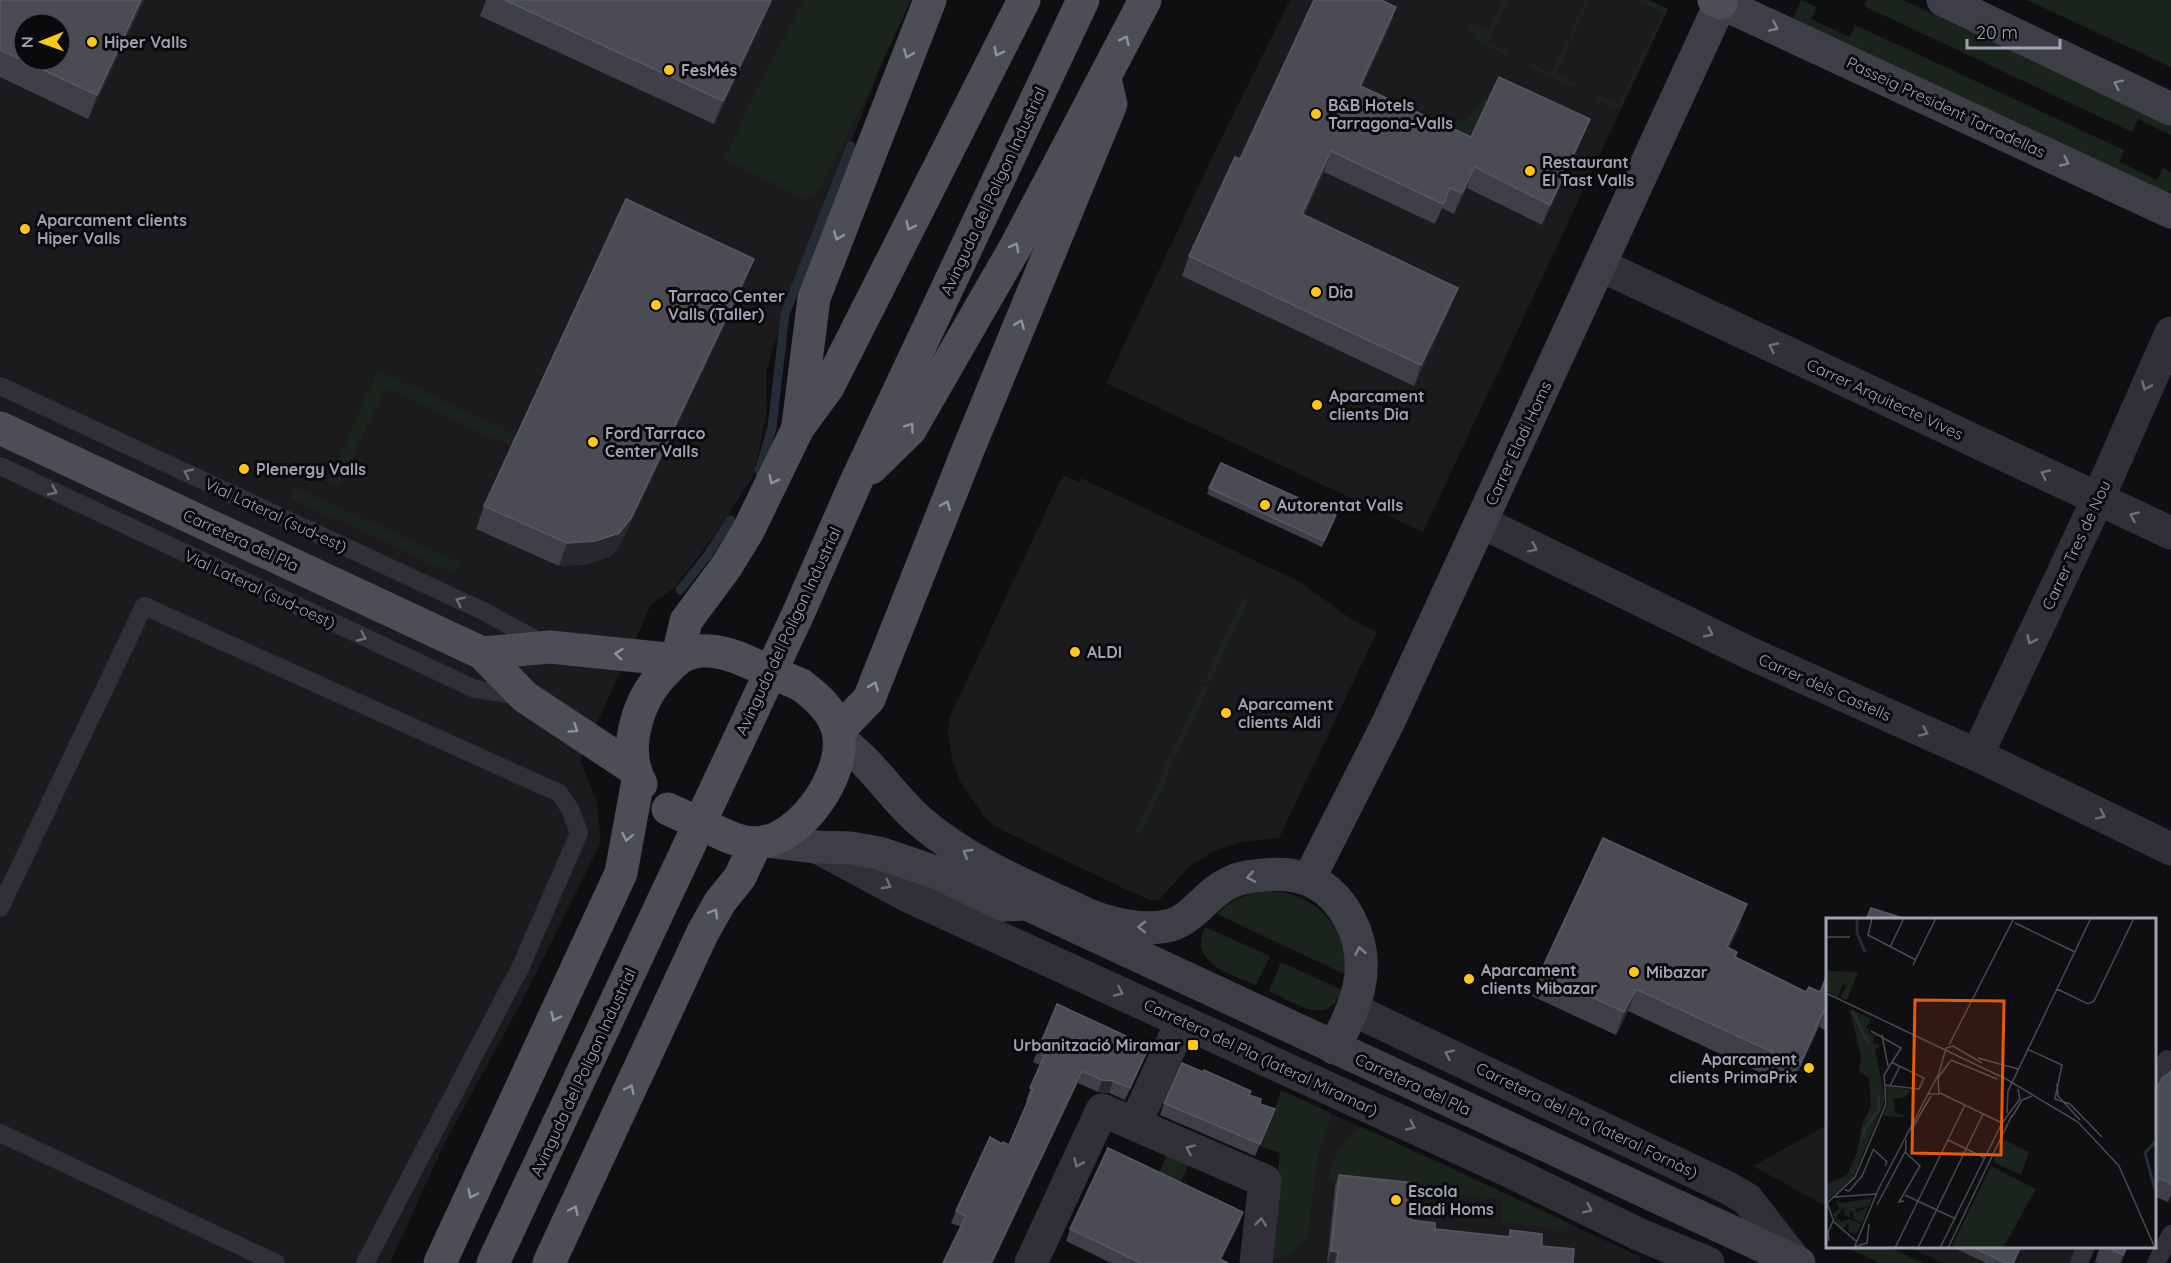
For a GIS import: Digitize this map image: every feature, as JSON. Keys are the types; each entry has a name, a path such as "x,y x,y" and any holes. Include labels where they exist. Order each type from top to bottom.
{"main road":[{"path":"798,428 814,298 930,0"},
{"path":"677,660 686,621 726,567 748,531 798,428 828,387 1024,0"},
{"name":"Avinguda del Polígon Industrial","path":"494,1263 798,614 855,484 1083,0"},
{"path":"855,484 910,430 1016,246 1145,0"},
{"path":"1943,0 2171,109"},
{"name":"Passeig President Tarradellas","path":"1719,1 2171,212"},
{"name":"Carrer Eladi Homs","path":"1309,879 1388,723 1600,265 1719,1"},
{"path":"838,735 869,699 963,461 1111,104 1104,79"},
{"name":"Carretera del Pla","path":"0,428 482,653"},
{"path":"482,653 550,647 677,660"},
{"path":"440,1263 621,873 636,774 635,726 640,706 655,681 685,655 706,651 721,652 739,658 801,685 818,697 832,716 838,735 837,760 824,794 813,810 784,834 751,840"},
{"path":"482,653 525,697 636,774 645,792 668,810 751,840 851,848 879,853 935,872 1004,905 1023,893"},
{"path":"838,735 869,766 903,806 923,823 1023,893 1098,919 1130,927 1170,925 1182,920 1211,894 1229,883 1247,877 1292,875 1309,879 1327,890 1349,919 1358,938 1362,961 1360,986 1353,1010 1334,1048"},
{"path":"549,1263 703,932 720,902 740,877 751,840"},
{"name":"Carretera del Pla","path":"1023,893 1334,1048 1797,1262"}],"street":[{"name":"Carrer Arquitecte Vives","path":"1600,265 2171,533"},
{"name":"Carrer Tres de Nou","path":"1977,755 2098,499 2152,371 2171,333"},
{"name":"Carrer dels Castells","path":"1481,522 1747,652 1977,755 2171,849"},
{"name":"Carretera del Pla (lateral Miramar)","path":"817,847 908,896 1507,1170 1638,1233 1708,1263"},
{"name":"Carretera del Pla (lateral Fornàs)","path":"1353,1010 1728,1188 1747,1199 1797,1262"},
{"path":"1135,1124 1182,1021"},
{"path":"1043,1249 1102,1110 1265,1181 1256,1263"}],"lane":[{"name":"Vial Lateral (sud-est)","path":"0,386 484,612 550,647"},
{"name":"Vial Lateral (sud-oest)","path":"0,466 476,688 525,697"},
{"path":"0,908 144,606 559,793 570,809 579,833 521,966 365,1263"},
{"path":"2156,1080 2167,1059 2171,1060"},
{"path":"0,1133 276,1263"},
{"path":"2157,1263 2171,1234"},
{"path":"2079,1263 2085,1248"}],"shaded area":[{"path":"0,0 907,0 786,306 766,371 767,411 754,474 721,527 675,587 651,605 580,760 597,803 601,842 522,1001 443,1146 390,1263 0,1263"},
{"path":"804,0 911,0 867,95 819,190 805,198 725,160 749,104"},
{"path":"1290,0 1648,0 1668,9 1423,532 1106,383 1217,147"},
{"path":"1504,0 1507,0 1487,43 1508,52 1506,56 1476,39 1468,23 1488,32"},
{"path":"1589,0 1555,74 1576,85 1574,88 1529,67 1531,63 1552,73"},
{"path":"1636,0 1648,0 1668,9 1620,109 1597,99 1598,95 1619,105 1663,13"},
{"path":"1801,0 1817,7 1811,19 1850,37 1855,25 2124,150 2119,162 2157,180 2163,168 2171,172 2169,195 1792,21"},
{"path":"1867,0 1903,0 2171,125 2171,135 2138,119 2132,132 1864,6"},
{"path":"2027,0 2171,0 2171,67"},
{"path":"1494,89 1467,151 1446,129 1462,123"},
{"path":"378,371 518,436 513,447 385,387 339,486 328,481"},
{"path":"1063,475 1079,482 1081,478 1300,582 1354,621 1377,632 1279,838 1240,842 1213,852 1189,867 1159,900 1150,900 1131,892 987,821 960,781 952,759 948,733 950,717"},
{"path":"303,491 459,563 455,574 291,498 295,492"},
{"path":"1243,597 1248,600 1210,683 1205,681"},
{"path":"1203,685 1208,687 1176,756 1172,754"},
{"path":"1169,759 1174,761 1140,834 1136,832"},
{"path":"1272,891 1304,899 1327,917 1341,943 1346,975 1217,914 1242,897"},
{"path":"1205,927 1270,956 1256,985 1224,971 1207,958 1202,950 1201,939"},
{"path":"1281,962 1342,990 1336,1002 1328,1008 1310,1009 1269,991"},
{"path":"1281,1090 1331,1113 1328,1130 1318,1154 1308,1237 1283,1258 1269,1258 1280,1153 1260,1146 1271,1122"},
{"name":"Escola Eladi Homs","path":"1287,1093 1641,1257 1640,1263 1268,1263"},
{"path":"1826,1126 1826,1206 1753,1166"},
{"path":"1362,1127 1569,1223 1568,1230 1501,1222 1503,1199 1329,1181 1338,1150"},
{"path":"1168,1153 1190,1162 1179,1186 1157,1177"},
{"path":"1847,1248 1890,1248 1923,1263 1880,1263"},
{"path":"1911,1248 2078,1248 2072,1263 1943,1263"}],"building":[{"path":"0,0 141,0 97,95 47,72 72,72 72,12 12,12 12,56 0,50"},
{"name":"FesMés","path":"505,0 771,0 723,101"},
{"path":"1314,0 1381,0 1396,7 1360,86 1471,137 1499,77 1590,119 1550,205 1475,167 1462,193 1450,188 1443,204 1331,151 1302,214 1458,288 1421,365 1189,256 1235,157 1240,159"},
{"path":"626,199 754,259 631,518 619,533 595,541 567,543 484,506"},
{"name":"Autorentat Valls","path":"1221,463 1336,515 1324,541 1209,488"},
{"name":"Mibazar","path":"1603,838 1747,904 1727,947 1737,952 1735,957 1806,992 1809,987 1820,992 1826,977 1826,1006 1800,1065 1636,989 1624,1012 1540,973"},
{"path":"1871,908 1903,918 1867,918"},
{"path":"1057,1004 1126,1036 1125,1039 1148,1049 1130,1088 1113,1081 1102,1080 1082,1071 991,1263 943,1263 966,1216 956,1211 990,1137 1009,1145 1045,1054 1038,1050"},
{"path":"1182,1063 1251,1091 1249,1095 1261,1099 1260,1104 1275,1109 1260,1144 1164,1103"},
{"path":"2171,1070 2171,1184 2159,1178 2156,1183 2156,1090 2162,1078"},
{"path":"1108,1148 1243,1212 1220,1259 1228,1263 1141,1263 1070,1229"},
{"path":"1339,1175 1415,1183 1411,1220 1435,1223 1435,1229 1510,1237 1510,1230 1542,1234 1542,1246 1574,1249 1573,1263 1337,1263 1338,1252 1331,1251"},
{"path":"1974,1248 2020,1248 2013,1263 2006,1263"},
{"path":"2109,1248 2126,1248 2123,1255"}],"waterway":[{"path":"759,471 772,428 785,314 851,146"},
{"path":"680,590 707,556 731,520"}],"place":[{"name":"Hiper Valls","path":"92,42"},
{"name":"FesMés","path":"669,70"},
{"name":"B&B Hotels Tarragona-Valls","path":"1316,114"},
{"name":"Restaurant El Tast Valls","path":"1530,171"},
{"name":"Aparcament clients Hiper Valls","path":"25,229"},
{"name":"Dia","path":"1316,292"},
{"name":"Tarraco Center Valls (Taller)","path":"656,305"},
{"name":"Aparcament clients Dia","path":"1317,405"},
{"name":"Ford Tarraco Center Valls","path":"593,442"},
{"name":"Plenergy Valls","path":"244,469"},
{"name":"Autorentat Valls","path":"1265,505"},
{"name":"ALDI","path":"1075,652"},
{"name":"Aparcament clients Aldi","path":"1226,713"},
{"name":"Mibazar","path":"1634,972"},
{"name":"Aparcament clients Mibazar","path":"1469,979"},
{"name":"Urbanització Miramar","path":"1193,1045"},
{"name":"Aparcament clients PrimaPrix","path":"1809,1068"},
{"name":"Escola Eladi Homs","path":"1396,1200"}]}
